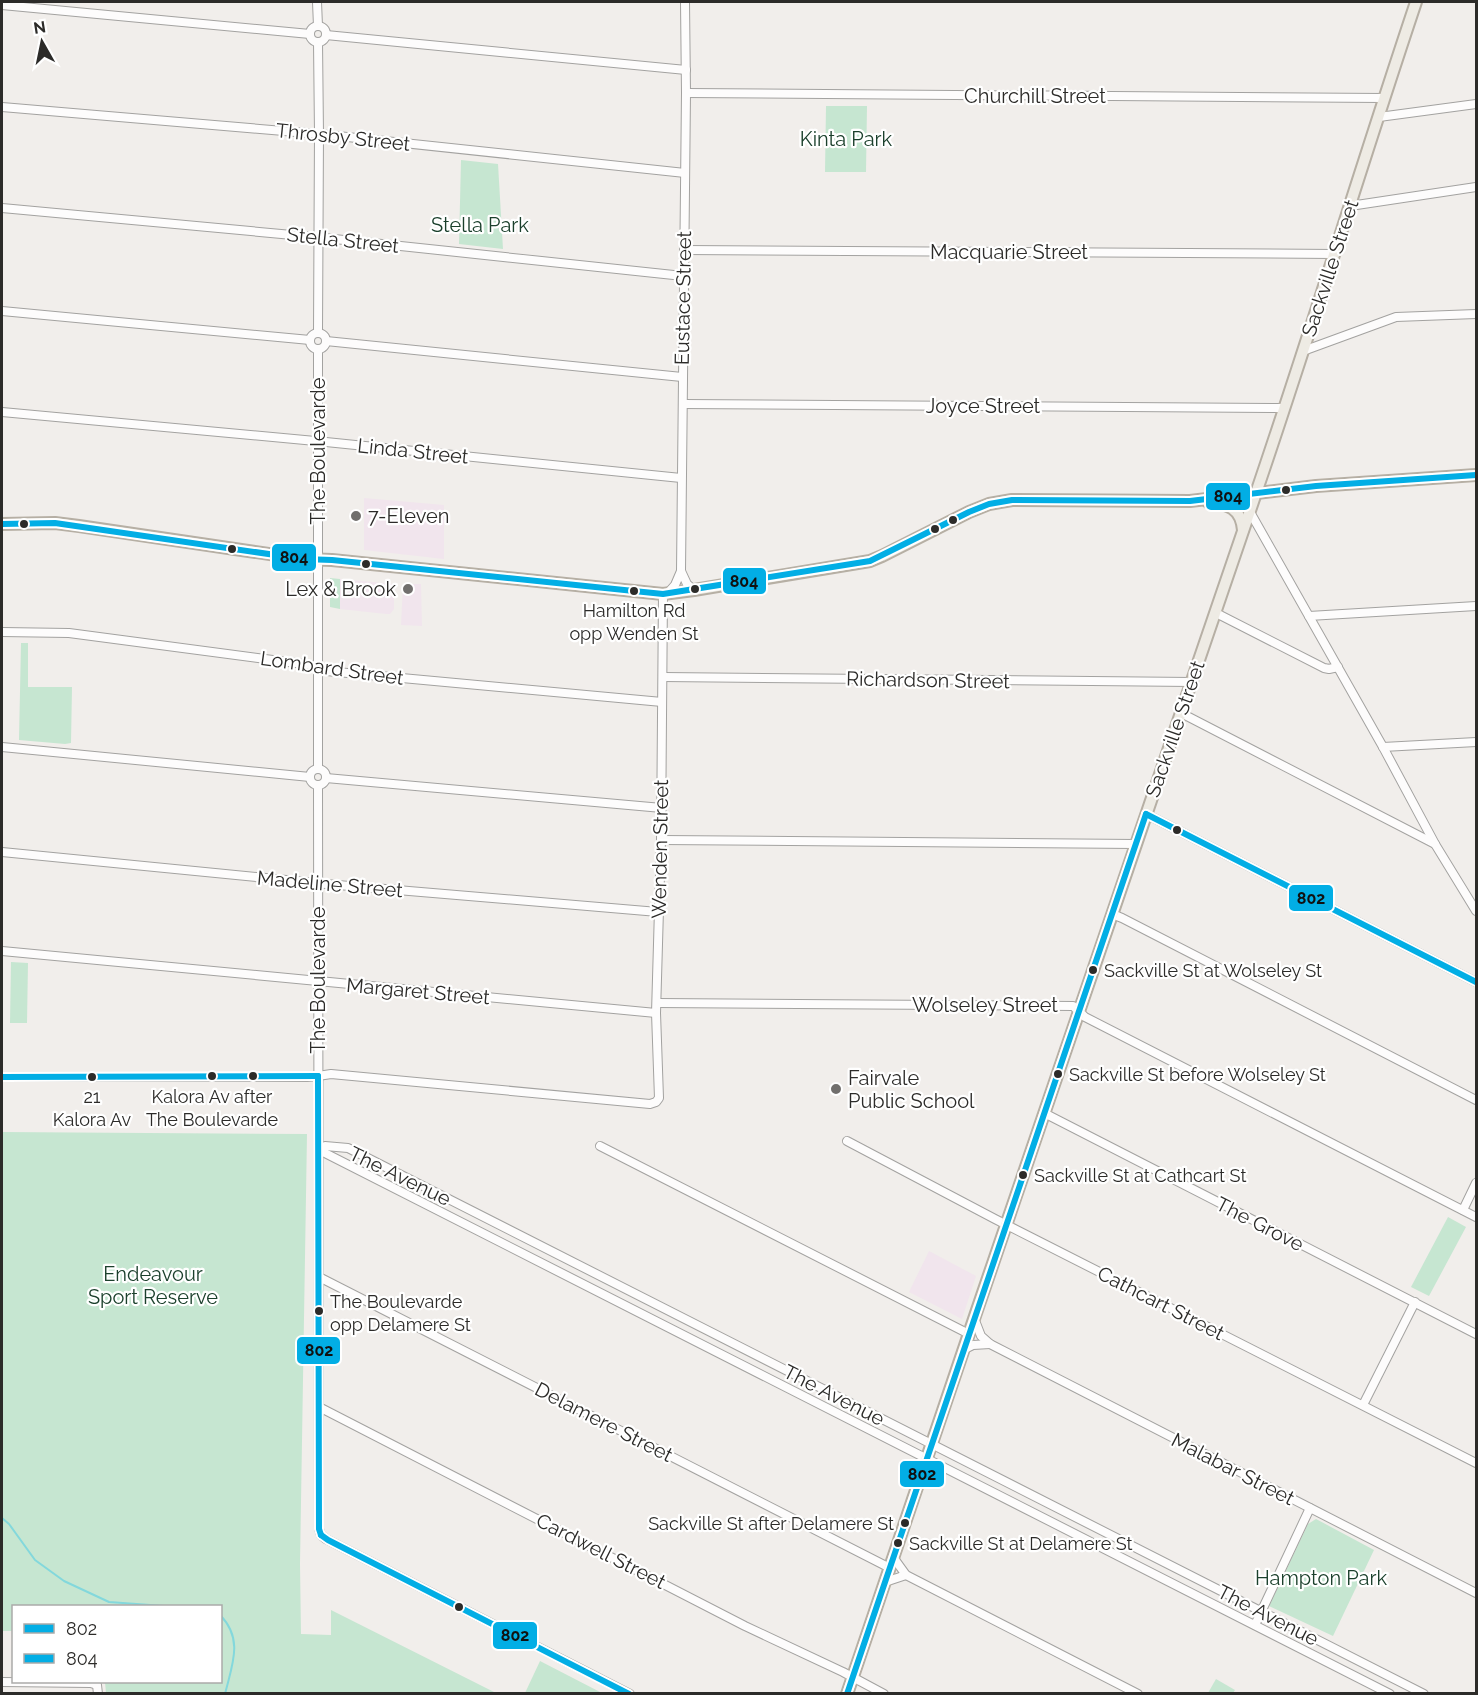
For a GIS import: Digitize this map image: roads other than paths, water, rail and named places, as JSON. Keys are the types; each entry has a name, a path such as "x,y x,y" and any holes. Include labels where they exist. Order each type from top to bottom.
{"main road":[{"name":"Sackville Street","path":"847,1694 1250,512 1416,2"},
{"path":"1190,501 1316,486 1476,475"},
{"path":"2,524 73,525 300,559 665,594 870,561 969,512 1002,501 1211,502 1233,509 1241,518 1243,532"}],"street":[{"path":"317,2 318,26"},
{"name":"Eustace Street","path":"681,571 685,2"},
{"path":"2,5 310,34"},
{"path":"310,34 312,29 318,26 324,28 326,35 322,41 318,42"},
{"path":"310,34 313,40 318,42"},
{"path":"326,35 686,70"},
{"path":"318,42 318,332"},
{"name":"Churchill Street","path":"686,93 1384,98"},
{"path":"1379,117 1476,104"},
{"name":"Throsby Street","path":"2,107 319,134 685,173"},
{"path":"1350,206 1476,187"},
{"name":"Stella Street","path":"2,208 683,276"},
{"name":"Macquarie Street","path":"684,250 1335,254"},
{"path":"2,311 310,340"},
{"path":"1303,351 1396,317 1476,314"},
{"path":"318,332 324,335 326,341 323,347 318,349 311,345 310,340 312,335 318,332"},
{"path":"326,341 682,376"},
{"name":"The Boulevarde","path":"318,349 318,769"},
{"name":"Joyce Street","path":"683,404 1284,408"},
{"name":"Linda Street","path":"2,412 681,478"},
{"path":"1250,512 1435,844 1476,911"},
{"path":"681,571 687,584 694,590"},
{"path":"665,594 675,585 681,571"},
{"name":"Wenden Street","path":"318,1076 327,1073 339,1074 650,1104 659,1098 656,1013 665,594"},
{"path":"1309,616 1476,606"},
{"path":"1216,613 1324,668 1338,668"},
{"name":"Lombard Street","path":"2,632 69,633 311,665 326,671 662,702"},
{"name":"Richardson Street","path":"663,677 1192,682"},
{"path":"1181,713 1435,844"},
{"path":"1383,747 1476,742"},
{"path":"2,747 310,777"},
{"path":"318,769 323,770 326,778 318,785 311,782 310,777 313,770 318,769"},
{"path":"326,778 662,808"},
{"name":"The Boulevarde","path":"318,785 319,1529 321,1535 630,1694"},
{"path":"1146,814 1476,982"},
{"path":"661,840 1136,844"},
{"name":"Madeline Street","path":"2,852 319,883 658,912"},
{"path":"1112,914 1476,1100"},
{"name":"Margaret Street","path":"2,951 656,1013"},
{"name":"Wolseley Street","path":"657,1003 1073,1006 1085,1017 1476,1217"},
{"path":"2,1077 318,1076"},
{"name":"The Grove","path":"1044,1113 1476,1334"},
{"name":"Cathcart Street","path":"846,1141 1476,1463"},
{"name":"The Avenue","path":"1390,1694 319,1150 325,1146 348,1148 1424,1694"},
{"path":"600,1146 969,1334"},
{"path":"1463,1210 1476,1183"},
{"name":"Delamere Street","path":"319,1277 891,1563 906,1575 1138,1694"},
{"path":"1363,1405 1415,1302"},
{"path":"974,1318 981,1336 990,1344"},
{"path":"963,1350 973,1345 990,1344"},
{"name":"Malabar Street","path":"990,1344 1476,1593"},
{"name":"Cardwell Street","path":"319,1407 746,1626 884,1694"},
{"path":"1255,1625 1310,1508"},
{"path":"885,1582 906,1575"}],"waterway":[{"path":"2,1518 35,1560 64,1581 109,1602 150,1605"},
{"path":"222,1618 232,1633 234,1643 233,1663 225,1694"}],"place":[{"name":"7-Eleven","path":"356,516"},
{"name":"Lex & Brook","path":"408,589"},
{"name":"Hamilton Rd opp Wenden St","path":"634,591"},
{"name":"Sackville St at Wolseley St","path":"1093,970"},
{"name":"Sackville St before Wolseley St","path":"1058,1074"},
{"name":"Kalora Av after The Boulevarde","path":"212,1076"},
{"name":"21 Kalora Av","path":"92,1077"},
{"name":"Fairvale Public School","path":"836,1089"},
{"name":"Sackville St at Cathcart St","path":"1023,1175"},
{"name":"The Boulevarde opp Delamere St","path":"319,1311"},
{"name":"Sackville St after Delamere St","path":"905,1523"},
{"name":"Sackville St at Delamere St","path":"898,1543"}],"park label":[{"name":"Kinta Park","path":"846,139"},
{"name":"Stella Park","path":"480,225"},
{"name":"Endeavour Sport Reserve","path":"153,1286"},
{"name":"Hampton Park","path":"1321,1578"}]}
